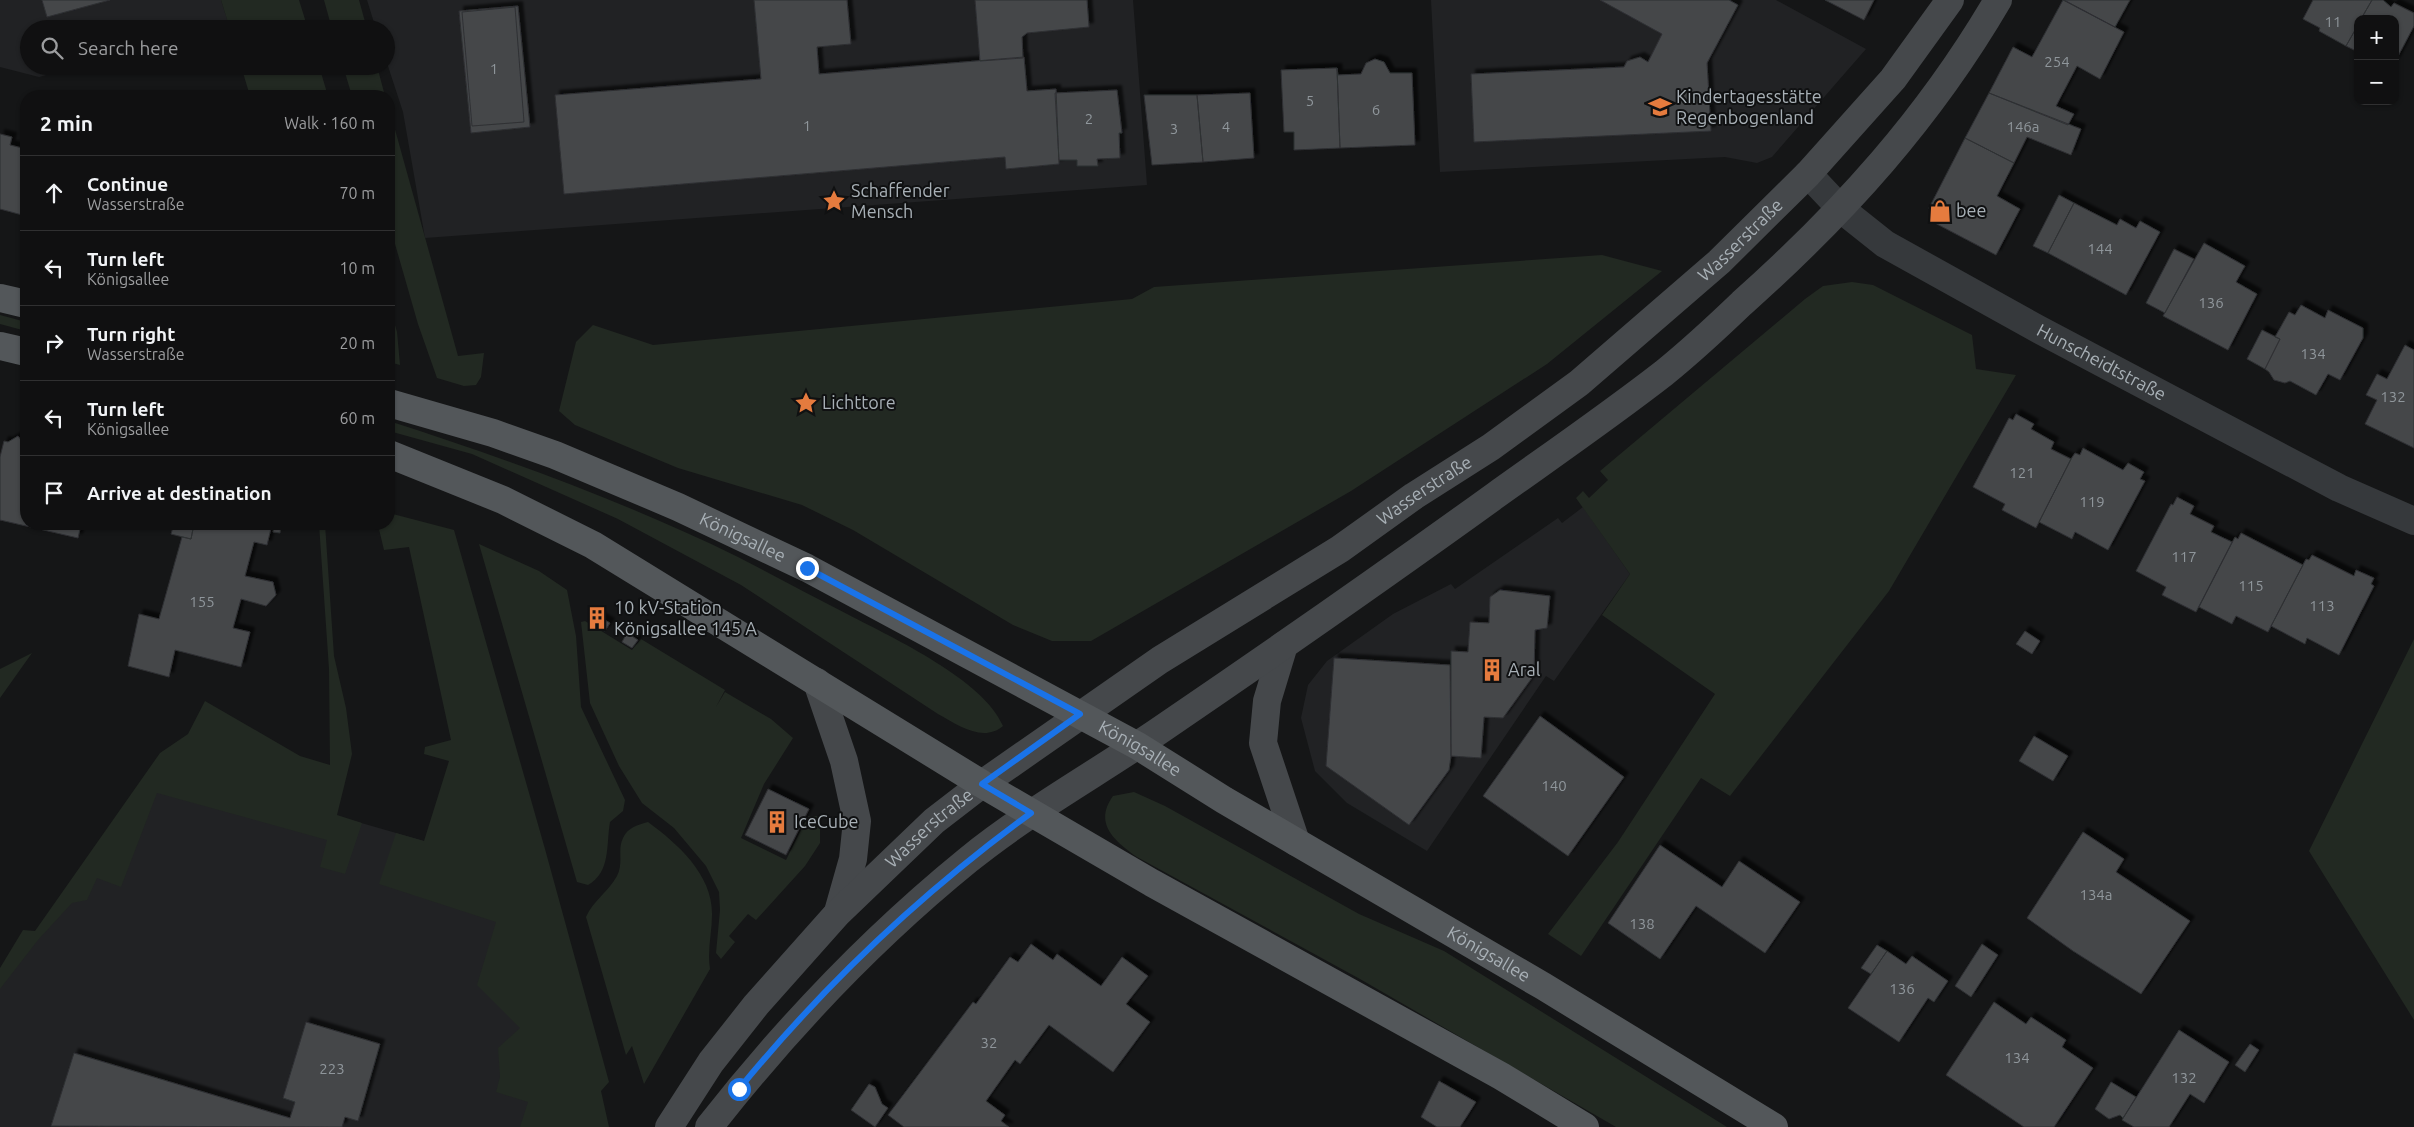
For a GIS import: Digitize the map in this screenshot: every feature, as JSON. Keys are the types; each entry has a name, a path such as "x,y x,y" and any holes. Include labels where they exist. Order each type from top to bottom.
{"main road":[{"name":"Wasserstraße","path":"669,1127 711,1062 756,1005 837,914 934,821 1080,714 1168,655 1340,549 1414,496 1491,447 1579,383 1718,262 1808,174 1893,79 1950,0"},
{"path":"709,1127 778,1044 878,940 972,857 1031,813 1138,746 1399,566 1667,371 1783,266 1841,209 1892,152 1966,54 1998,0"},
{"path":"0,298 20,303"},
{"path":"0,346 20,351"},
{"name":"Königsallee","path":"395,405 556,455 678,507 807,568 1138,746 1296,842 1543,986 1774,1127"},
{"path":"395,456 503,500 594,545 1031,813 1177,898 1501,1076 1585,1127"},
{"path":"1284,645 1267,701 1263,744 1296,842"},
{"name":"Wasserstraße","path":"817,682 844,761 857,821 853,859 837,914"}],"street":[{"name":"Hunscheidtstraße","path":"1808,174 1841,209 1885,244 2038,329 2339,488 2414,521"}],"shaded area":[{"path":"0,0 221,0 227,20 20,20 20,72 0,67"},
{"path":"221,0 299,0 305,20 227,20"},
{"path":"324,0 359,0 365,20 330,20"},
{"path":"367,0 1133,0 1147,185 425,238 403,112 391,75 395,75 395,20 373,20"},
{"path":"1431,0 1776,0 1866,49 1772,157 1757,163 1725,157 1440,172"},
{"path":"244,75 322,75 326,90 248,90"},
{"path":"346,75 379,75 383,90 350,90"},
{"path":"395,130 458,356 484,353 481,377 476,385 464,386 437,378 418,324 395,244"},
{"path":"1602,255 1662,271 1547,364 1351,491 1091,641 1052,641 1013,625 853,530 802,505 678,468 575,425 559,411 576,342 593,325 653,345 1132,299 1154,287"},
{"path":"1852,282 1873,285 1972,335 1976,369 2016,375 1889,591 1730,796 1701,778 1581,956 1548,934 1618,842 1715,694 1602,615 1630,574 1576,498 1583,491 1589,498 1608,480 1600,471 1805,299 1823,286"},
{"path":"0,315 20,320 20,329 0,324"},
{"path":"395,325 397,332 400,365 395,364"},
{"path":"395,423 566,483 653,518 738,557 912,648 935,662 977,692 993,709 1003,726 987,733 979,733 962,727 938,714 741,585 618,519 472,454 395,433"},
{"path":"1583,507 1630,574 1554,681 1546,676 1427,851 1347,803 1315,771 1301,718 1308,685 1327,661 1393,614 1451,584 1455,589 1558,518 1562,523"},
{"path":"395,515 454,530 609,1082 601,1091 609,1127 520,1127 528,1102 496,1092 500,1077 498,1048 520,1028 477,985 496,922 379,884 396,833 424,841 449,761 424,754 425,747 451,740 409,547 384,550 379,530 395,530"},
{"path":"319,530 325,530 334,656 346,708 352,754 337,815 362,823 345,874 320,867 327,840 157,793 121,887 97,878 87,900 72,903 38,940 0,989 0,968 23,930 35,931 160,753 188,734 205,701 300,756 330,765 329,669"},
{"path":"479,544 539,571 567,590 576,636 581,707 625,800 623,811 610,822 606,857 601,873 588,885 577,882"},
{"path":"585,621 632,650 641,639 725,690 716,707 725,692 771,719 793,738 764,784 741,838 786,860 808,816 820,816 820,843 805,866 756,920 748,914 729,936 735,942 721,959 716,953 720,910 719,892 706,866 674,828 642,803 619,766 590,703 581,622"},
{"path":"2414,639 2414,1020 2309,851"},
{"path":"32,653 0,698 0,669"},
{"path":"164,755 337,816 424,841 507,885 560,1040 522,1127 0,1127 0,978 36,935"},
{"path":"1134,792 1165,806 1359,914 1444,951 1727,1127 1616,1127 1360,979 1137,857 1114,838 1109,831 1105,815 1107,806 1113,796"},
{"path":"648,822 671,840 692,862 707,887 711,900 712,915 709,955 710,969 644,1084 632,1046 626,1055 586,917 617,876 620,866 621,843 625,834 634,827"}],"building":[{"path":"42,0 110,0 47,17"},
{"path":"754,0 847,0 851,44 817,47 819,74 1024,57 1027,91 1056,89 1059,164 1006,169 1005,157 564,194 555,95 761,79"},
{"path":"975,0 1087,0 1089,27 1027,33 1022,37 1023,58 980,61"},
{"path":"1600,0 1729,0 1738,5 1707,63 1711,131 1474,142 1471,74 1624,67 1627,61 1640,57 1648,62 1662,34"},
{"path":"1825,0 1874,0 1864,20"},
{"path":"2063,0 2124,32 2100,79 2077,66 2056,106 2074,114 2068,125 1989,93 2013,47 2032,57"},
{"path":"2064,0 2130,0 2115,27"},
{"path":"2313,0 2372,0 2363,15 2354,15 2354,32 2346,46 2319,31 2320,28 2303,19"},
{"path":"2372,0 2383,0 2391,7 2394,3 2414,13 2414,26 2399,54 2399,15 2363,15"},
{"path":"518,6 530,127 471,133 459,11"},
{"path":"515,7 524,122 472,126 462,12"},
{"path":"2354,32 2354,50 2346,46"},
{"path":"1375,59 1384,62 1390,73 1412,73 1415,145 1340,148 1337,68 1338,75 1361,74 1366,63"},
{"path":"1337,68 1340,148 1294,150 1294,132 1284,132 1281,70"},
{"path":"1117,90 1122,133 1119,133 1120,158 1097,159 1098,166 1077,166 1077,160 1059,160 1055,93"},
{"path":"1250,93 1254,158 1203,162 1197,95"},
{"path":"1989,93 2081,129 2071,155 2027,137 2014,163 1965,138"},
{"path":"1144,95 1197,95 1203,162 1152,165"},
{"path":"0,134 12,137 10,145 20,148 20,214 0,209"},
{"path":"1965,138 2014,163 1997,196 2020,209 1996,255 1933,222 1929,208"},
{"path":"2059,195 2074,203 2048,253 2033,246"},
{"path":"2074,203 2117,225 2120,219 2136,228 2140,221 2160,232 2126,295 2048,253"},
{"path":"2204,243 2245,266 2236,282 2257,294 2228,350 2163,316"},
{"path":"2174,249 2194,259 2165,313 2146,303"},
{"path":"2301,305 2325,318 2328,310 2363,328 2363,338 2340,380 2328,374 2316,395 2290,381 2285,383 2274,380 2265,369 2280,339 2275,337 2289,312 2295,315"},
{"path":"2262,330 2280,339 2265,369 2247,359"},
{"path":"2405,345 2414,350 2414,448 2365,424 2377,400 2366,395 2377,374 2387,379"},
{"path":"2016,414 2034,424 2031,429 2054,442 2051,449 2071,459 2036,528 2002,510 2005,504 1973,487 2009,418 2013,420"},
{"path":"18,436 20,438 20,525 0,520 0,457 4,441 8,442"},
{"path":"2083,448 2123,470 2128,463 2144,472 2140,479 2145,481 2108,550 2075,532 2072,539 2039,522 2071,459 2075,453 2080,455"},
{"path":"2177,497 2194,506 2190,514 2214,526 2211,532 2232,542 2196,612 2162,595 2166,587 2136,571 2171,504 2173,505"},
{"path":"43,530 80,530 78,538"},
{"path":"172,530 193,530 191,539 171,534"},
{"path":"193,530 271,530 267,545 254,542 245,576 273,582 276,595 266,606 241,599 233,628 250,632 241,667 175,650 169,677 128,666 139,614 159,619 182,537 191,539"},
{"path":"274,530 280,530 280,533 273,532"},
{"path":"2241,533 2303,565 2268,632 2236,616 2232,624 2199,607 2235,537 2238,539"},
{"path":"2312,555 2354,576 2356,570 2374,578 2371,584 2374,586 2339,655 2307,638 2305,644 2271,626 2306,559 2309,560"},
{"name":"Aral","path":"1500,590 1550,596 1547,628 1535,630 1534,675 1503,718 1484,717 1481,758 1451,756 1451,651 1468,652 1470,622 1489,623 1490,597"},
{"name":"10 kV-Station Königsallee 145 A","path":"595,614 610,623 605,631 590,623"},
{"path":"2025,631 2040,641 2032,654 2016,644"},
{"path":"627,633 638,640 632,648 622,642"},
{"path":"1334,658 1450,665 1451,756 1449,770 1409,825 1326,766"},
{"path":"1540,716 1624,777 1568,856 1483,796"},
{"path":"2034,736 2068,756 2053,781 2019,761"},
{"name":"IceCube","path":"768,789 809,809 786,855 745,835"},
{"path":"2083,832 2124,859 2116,872 2190,921 2141,994 2073,951 2027,918"},
{"path":"1660,845 1722,887 1739,861 1800,902 1765,953 1696,906 1660,959 1608,923"},
{"path":"1031,944 1053,960 1057,954 1101,986 1122,957 1148,976 1126,1004 1150,1022 1113,1072 1049,1025 1020,1064 1015,1060 986,1101 1005,1115 1001,1121 1009,1127 904,1127 888,1115 973,1002 976,1004 1010,957 1018,962"},
{"path":"1982,944 1998,955 1971,997 1955,986"},
{"path":"1877,945 1887,951 1871,974 1861,968"},
{"path":"1887,951 1906,964 1912,956 1948,981 1934,1002 1928,998 1899,1042 1848,1008"},
{"path":"1994,1002 2026,1024 2031,1017 2066,1040 2062,1047 2093,1068 2054,1127 2024,1127 1946,1075"},
{"path":"306,1022 380,1044 358,1121 345,1117 342,1127 51,1126 74,1053 290,1118 295,1102 283,1098"},
{"path":"2179,1030 2229,1062 2204,1103 2190,1094 2169,1127 2134,1127 2122,1120"},
{"path":"2250,1044 2259,1050 2245,1072 2235,1065"},
{"path":"1439,1081 1476,1102 1460,1127 1437,1127 1421,1117"},
{"path":"2111,1082 2136,1097 2123,1118 2120,1115 2109,1119 2095,1109"},
{"path":"869,1084 875,1087 882,1104 888,1108 875,1127 851,1110"}],"place":[{"name":"Kindertagesstätte Regenbogenland","path":"1660,107"},
{"name":"Schaffender Mensch","path":"834,201"},
{"name":"bee","path":"1940,211"},
{"name":"Lichttore","path":"806,403"},
{"name":"10 kV-Station Königsallee 145 A","path":"597,618"},
{"name":"Aral","path":"1492,670"},
{"name":"IceCube","path":"777,822"}],"route":[{"path":"739,1089 804,1014 878,940 972,857 1031,813 982,784 1080,714 807,568"}]}
